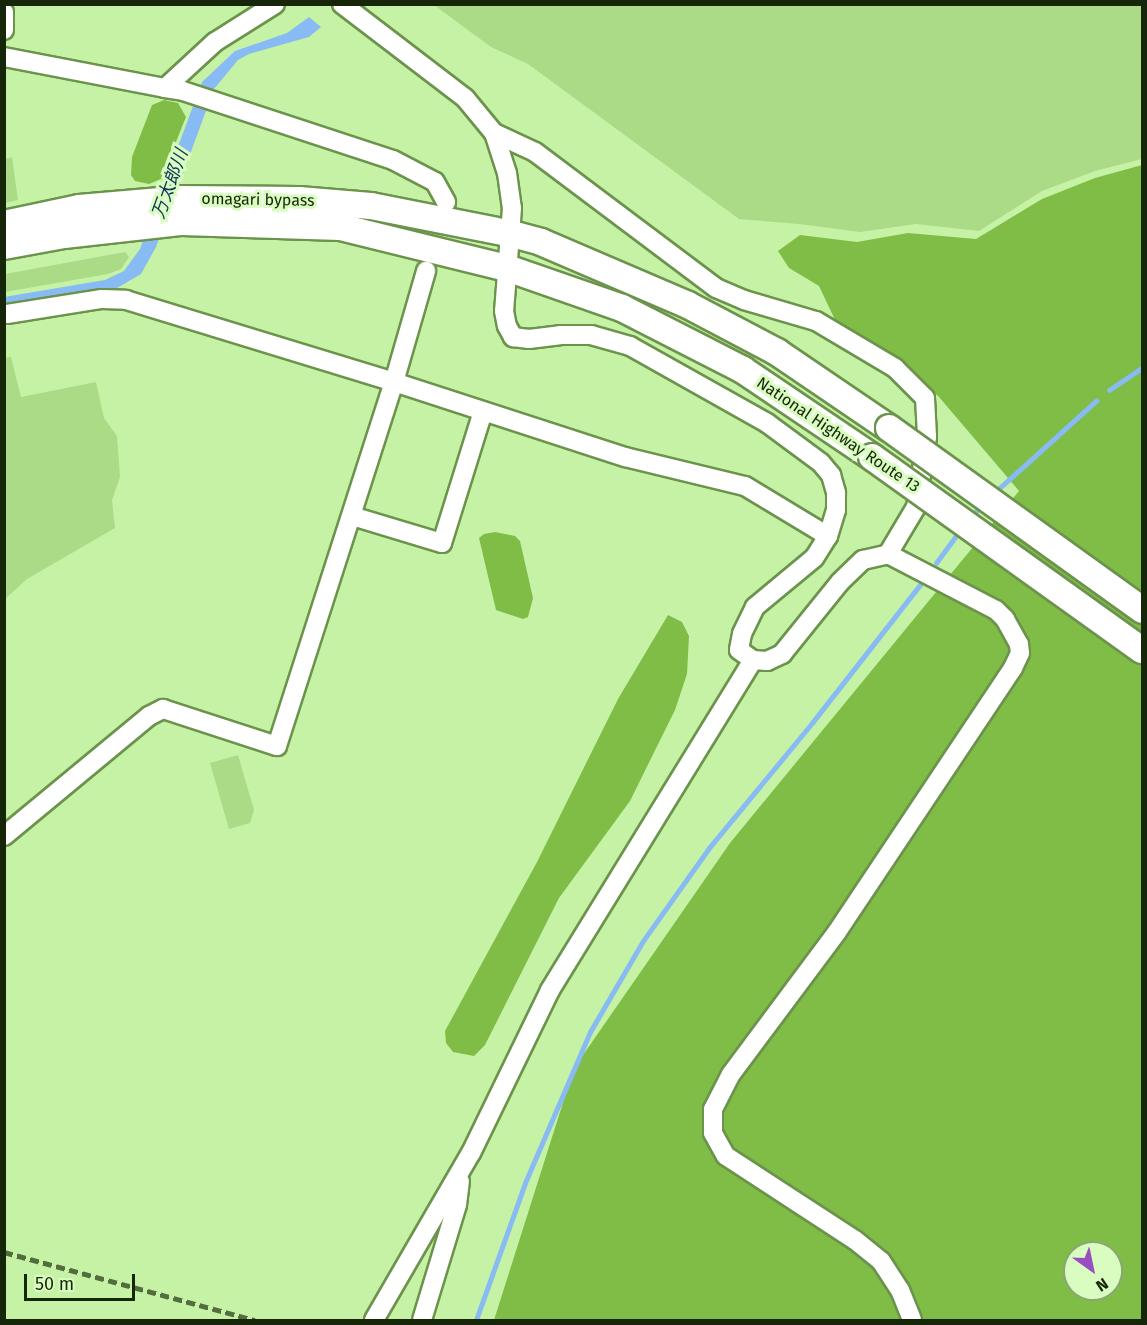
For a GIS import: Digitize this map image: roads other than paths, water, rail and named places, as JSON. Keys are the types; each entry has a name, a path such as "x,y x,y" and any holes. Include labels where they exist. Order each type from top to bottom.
{"highway":[{"name":"omagari bypass","path":"4,246 64,236 145,214 299,200 371,206 512,234"},
{"name":"omagari bypass","path":"4,224 79,208 145,214"},
{"name":"omagari bypass","path":"177,211 340,227 507,268"},
{"name":"National Highway Route 13","path":"512,234 541,243 688,305 777,352 889,428 1143,610"},
{"name":"National Highway Route 13","path":"507,268 622,308 743,370 872,457 1143,650"}],"street":[{"path":"174,90 214,42 275,4"},
{"path":"342,4 465,98 494,133 507,173 512,207 512,234 504,311 507,326 513,337 529,339 560,335 591,335 630,346 767,423 821,462 831,475 836,493 836,510 828,537 814,558 755,607 742,634 739,650 753,660 767,662 782,654 840,582 863,560 888,554 996,610 1015,633 1020,653 1014,668 837,932 731,1074 713,1109 712,1130 726,1156 855,1240 880,1261 900,1290 912,1320"},
{"path":"4,12 4,30"},
{"path":"4,57 174,90 393,160 435,182 446,202"},
{"path":"494,133 535,152 716,288 744,300 816,321 895,368 925,398 927,437 916,507 888,554"},
{"path":"4,836 149,716 162,709 277,746 352,516 426,271"},
{"path":"8,314 102,299 126,300 394,382 625,457 745,486 828,537"},
{"path":"733,329 744,300"},
{"path":"352,516 442,543 483,411"},
{"path":"374,1320 462,1168 550,990 753,660"},
{"path":"422,1320 457,1205 462,1168"}],"water":[{"name":"万太郎川","path":"309,17 321,27 309,37 249,54 238,60 214,89 156,247 141,274 117,288 5,307 4,297 105,280 124,271 140,249 202,82 235,51 287,33"}],"waterway":[{"path":"1109,390 1142,368"},
{"path":"993,494 1096,401"},
{"path":"970,518 983,504"},
{"path":"936,563 961,529"},
{"path":"476,1320 525,1183 590,1032 643,941 709,848 812,723 920,585"}],"railway":[{"path":"4,1252 255,1320"}]}
